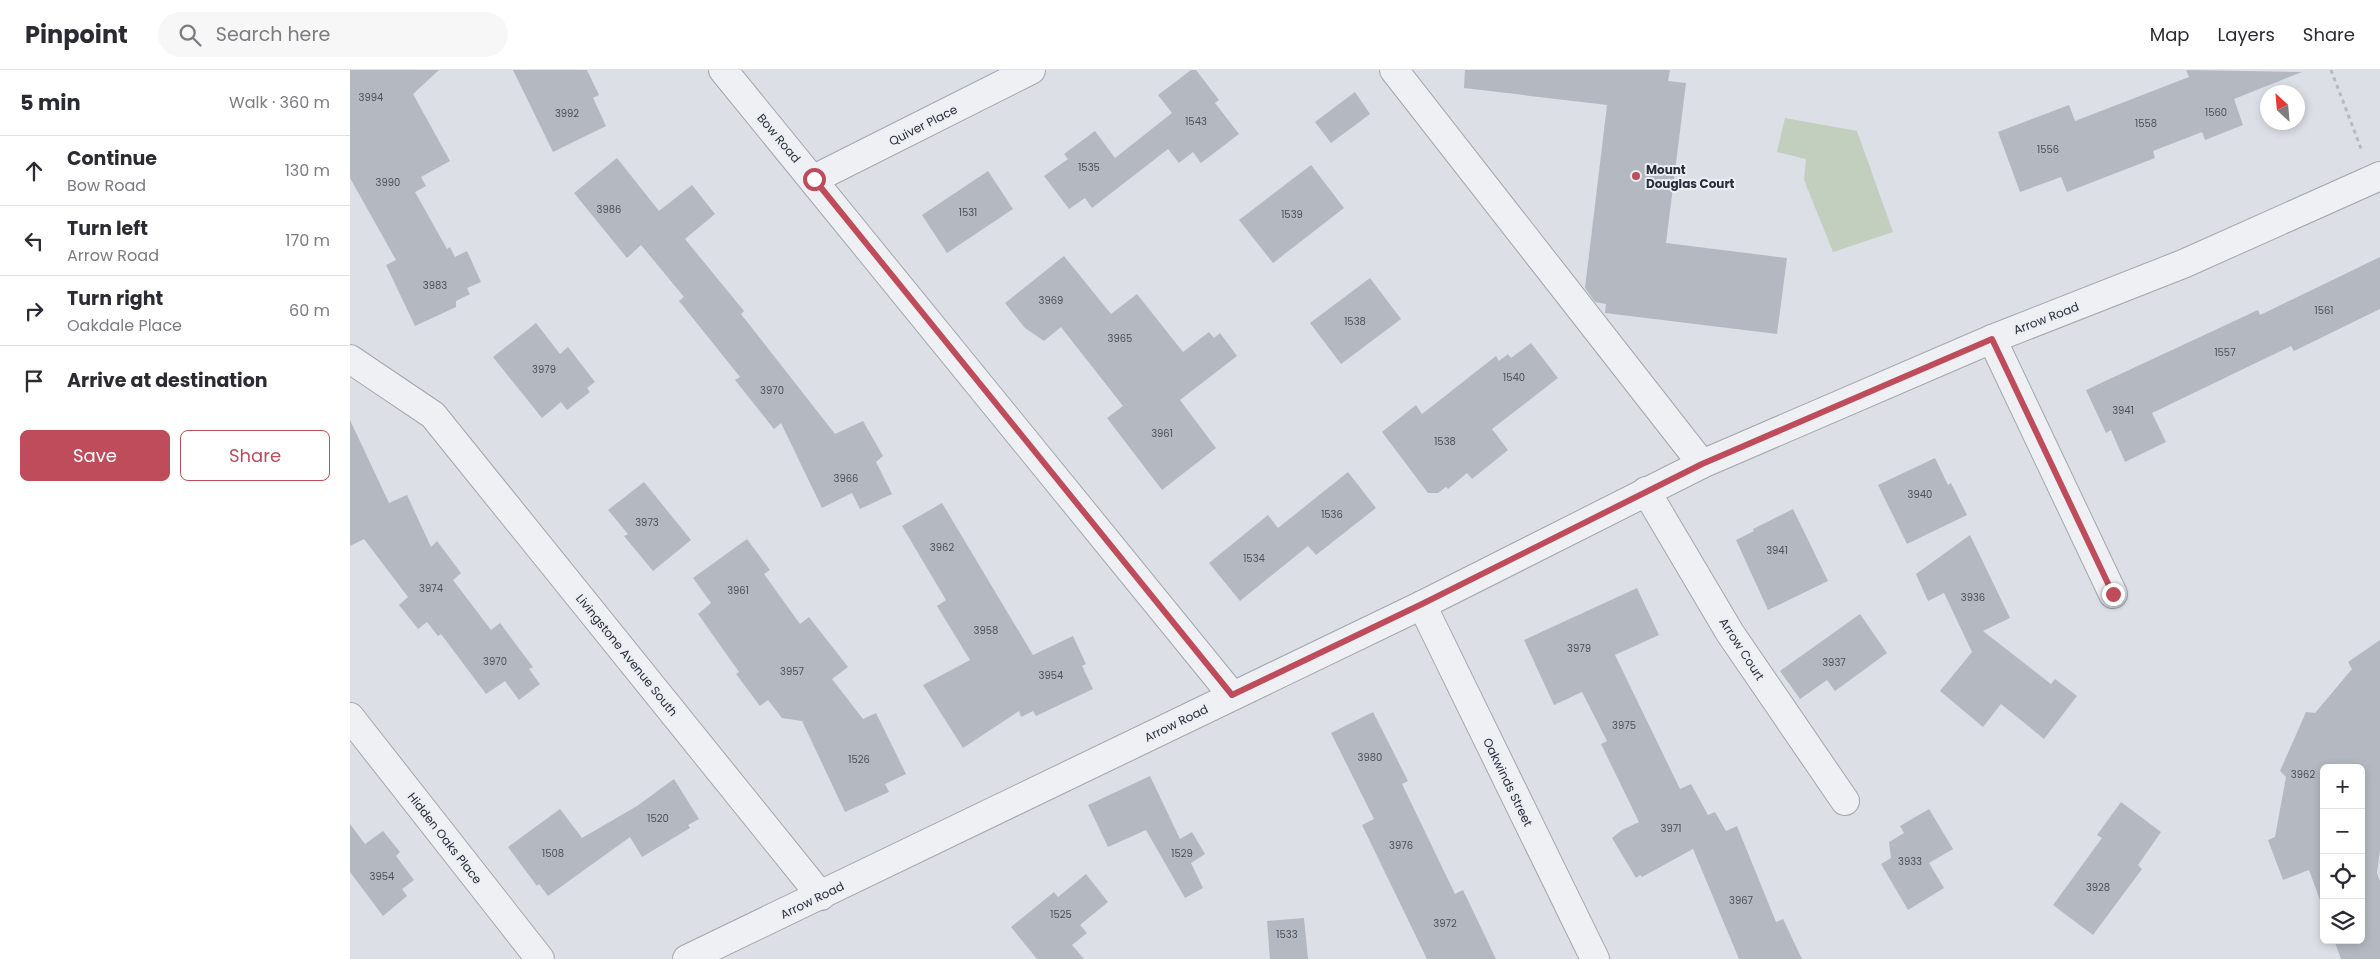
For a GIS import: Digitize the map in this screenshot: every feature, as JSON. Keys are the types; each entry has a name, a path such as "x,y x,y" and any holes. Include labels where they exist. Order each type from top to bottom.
{"street":[{"name":"Bow Road","path":"723,70 814,179 1232,695"},
{"name":"Quiver Place","path":"814,179 1031,70"},
{"path":"1394,70 1702,464"},
{"name":"Arrow Road","path":"687,959 821,896 1422,604 1702,464 1992,339 2183,264 2376,178"},
{"path":"1992,339 2113,594"},
{"name":"Livingstone Avenue South","path":"350,359 433,415 821,896"},
{"name":"Arrow Court","path":"1646,491 1730,633 1845,801"},
{"name":"Oakwinds Street","path":"1422,604 1595,959"},
{"name":"Hidden Oaks Place","path":"350,717 540,959"}],"path":[{"path":"2331,70 2376,178"}],"green space":[{"path":"1785,118 1857,131 1893,232 1833,252 1804,180 1806,159 1777,152"}],"building":[{"path":"350,70 439,70 413,94 450,161 421,177 426,186 415,192 447,249 450,247 455,257 467,251 481,282 467,288 470,294 456,301 456,307 415,326 386,265 396,260 350,178"},
{"path":"513,70 587,70 599,95 593,98 606,126 553,152"},
{"path":"1191,70 1196,70 1219,100 1215,103 1239,134 1201,163 1193,152 1179,163 1168,149 1092,208 1085,198 1069,209 1044,176 1068,159 1064,154 1095,131 1115,158 1172,113 1158,95"},
{"name":"Mount Douglas Court","path":"1465,70 1670,70 1668,81 1686,83 1666,243 1787,258 1777,334 1605,313 1606,304 1595,302 1585,288 1607,105 1464,88"},
{"path":"2186,70 2302,72 2269,85 2260,85 2260,89 2234,99 2243,125 2205,140 2202,132 2153,151 2155,158 2067,192 2061,177 2020,192 1998,132 2069,105 2075,121 2189,77"},
{"path":"1355,92 1370,114 1331,143 1315,122"},
{"path":"617,158 659,211 692,185 715,214 685,239 744,311 741,314 835,434 863,421 883,456 876,462 892,494 860,509 852,493 822,508 781,423 774,429 735,380 740,377 679,301 684,297 641,245 627,258 574,193"},
{"path":"1311,165 1344,208 1273,263 1239,220"},
{"path":"988,171 1013,209 947,253 922,215"},
{"path":"1064,256 1111,314 1137,294 1183,352 1209,332 1214,338 1220,333 1237,356 1180,400 1216,448 1162,490 1107,418 1123,406 1061,327 1044,341 1025,328 1005,303"},
{"path":"2380,257 2380,309 2294,351 2291,346 2152,413 2166,442 2125,462 2111,430 2106,433 2086,390 2258,310 2260,315"},
{"path":"1370,278 1401,319 1341,364 1310,323"},
{"path":"536,323 560,354 568,347 595,382 587,388 590,392 567,410 561,402 542,418 493,357"},
{"path":"1531,343 1558,378 1492,429 1508,450 1472,479 1467,473 1448,489 1446,487 1438,493 1428,493 1382,432 1416,405 1422,414 1496,356 1499,361 1508,354 1511,358"},
{"path":"350,420 389,503 407,495 431,547 437,541 461,573 453,580 491,630 500,623 533,667 529,669 540,684 519,700 505,681 486,694 441,634 438,636 427,622 418,629 399,605 408,597 364,539 350,546"},
{"path":"1935,458 1948,485 1951,483 1967,515 1907,544 1878,485"},
{"path":"1348,472 1376,508 1316,555 1308,546 1240,601 1209,563 1268,515 1278,528"},
{"path":"644,482 691,540 653,571 624,536 628,534 608,510"},
{"path":"942,503 1033,655 1073,636 1086,664 1082,666 1093,689 1036,716 1033,711 1021,717 1019,711 963,748 923,685 970,660 937,606 946,600 902,526"},
{"path":"1793,509 1828,581 1768,610 1736,540 1754,531 1753,529"},
{"path":"1970,535 2010,618 1983,631 2051,684 2055,679 2077,696 2044,739 2001,704 1983,727 1940,691 1972,652 1944,593 1928,601 1916,574"},
{"path":"747,539 770,570 764,574 800,624 809,617 848,667 832,679 863,719 876,713 906,774 885,784 889,792 845,812 802,721 782,718 768,700 760,706 736,674 739,672 698,614 711,603 693,578"},
{"path":"1637,588 1659,635 1615,655 1680,789 1691,784 1708,815 1715,812 1726,831 1737,826 1776,922 1783,919 1802,959 1739,959 1693,849 1642,877 1640,875 1636,878 1612,838 1622,830 1639,822 1601,744 1607,741 1582,692 1554,705 1524,640"},
{"path":"1860,614 1887,653 1835,691 1827,680 1800,699 1780,671"},
{"path":"2380,640 2380,850 2377,873 2380,881 2380,959 2341,959 2335,944 2365,944 2365,764 2320,764 2320,900 2309,870 2283,880 2268,840 2275,837 2286,777 2280,771 2306,712 2315,713 2352,669 2348,662"},
{"path":"1373,712 1408,781 1402,784 1455,894 1463,890 1496,959 1427,959 1362,825 1374,819 1331,733"},
{"path":"1150,776 1180,839 1192,832 1205,854 1191,863 1203,888 1185,898 1146,830 1108,847 1088,805"},
{"path":"674,779 699,819 688,825 690,828 642,857 630,837 548,896 539,884 537,886 508,847 560,809 582,838 637,806"},
{"path":"2121,802 2161,832 2138,865 2142,869 2093,935 2053,905 2102,838 2097,835"},
{"path":"1929,809 1953,849 1929,863 1944,888 1908,910 1881,864 1891,858 1889,842 1904,833 1900,826"},
{"path":"350,824 365,844 383,831 400,852 396,856 414,880 402,889 407,896 383,916 350,872"},
{"path":"1086,874 1108,902 1080,925 1087,933 1072,945 1084,959 1037,959 1011,927 1054,892 1058,897"},
{"path":"1304,918 1308,959 1270,959 1267,921"}],"place":[{"name":"Mount Douglas Court","path":"1636,176"}],"route":[{"path":"814,179 1232,695 1422,604 1702,464 1992,339 2113,594"}]}
